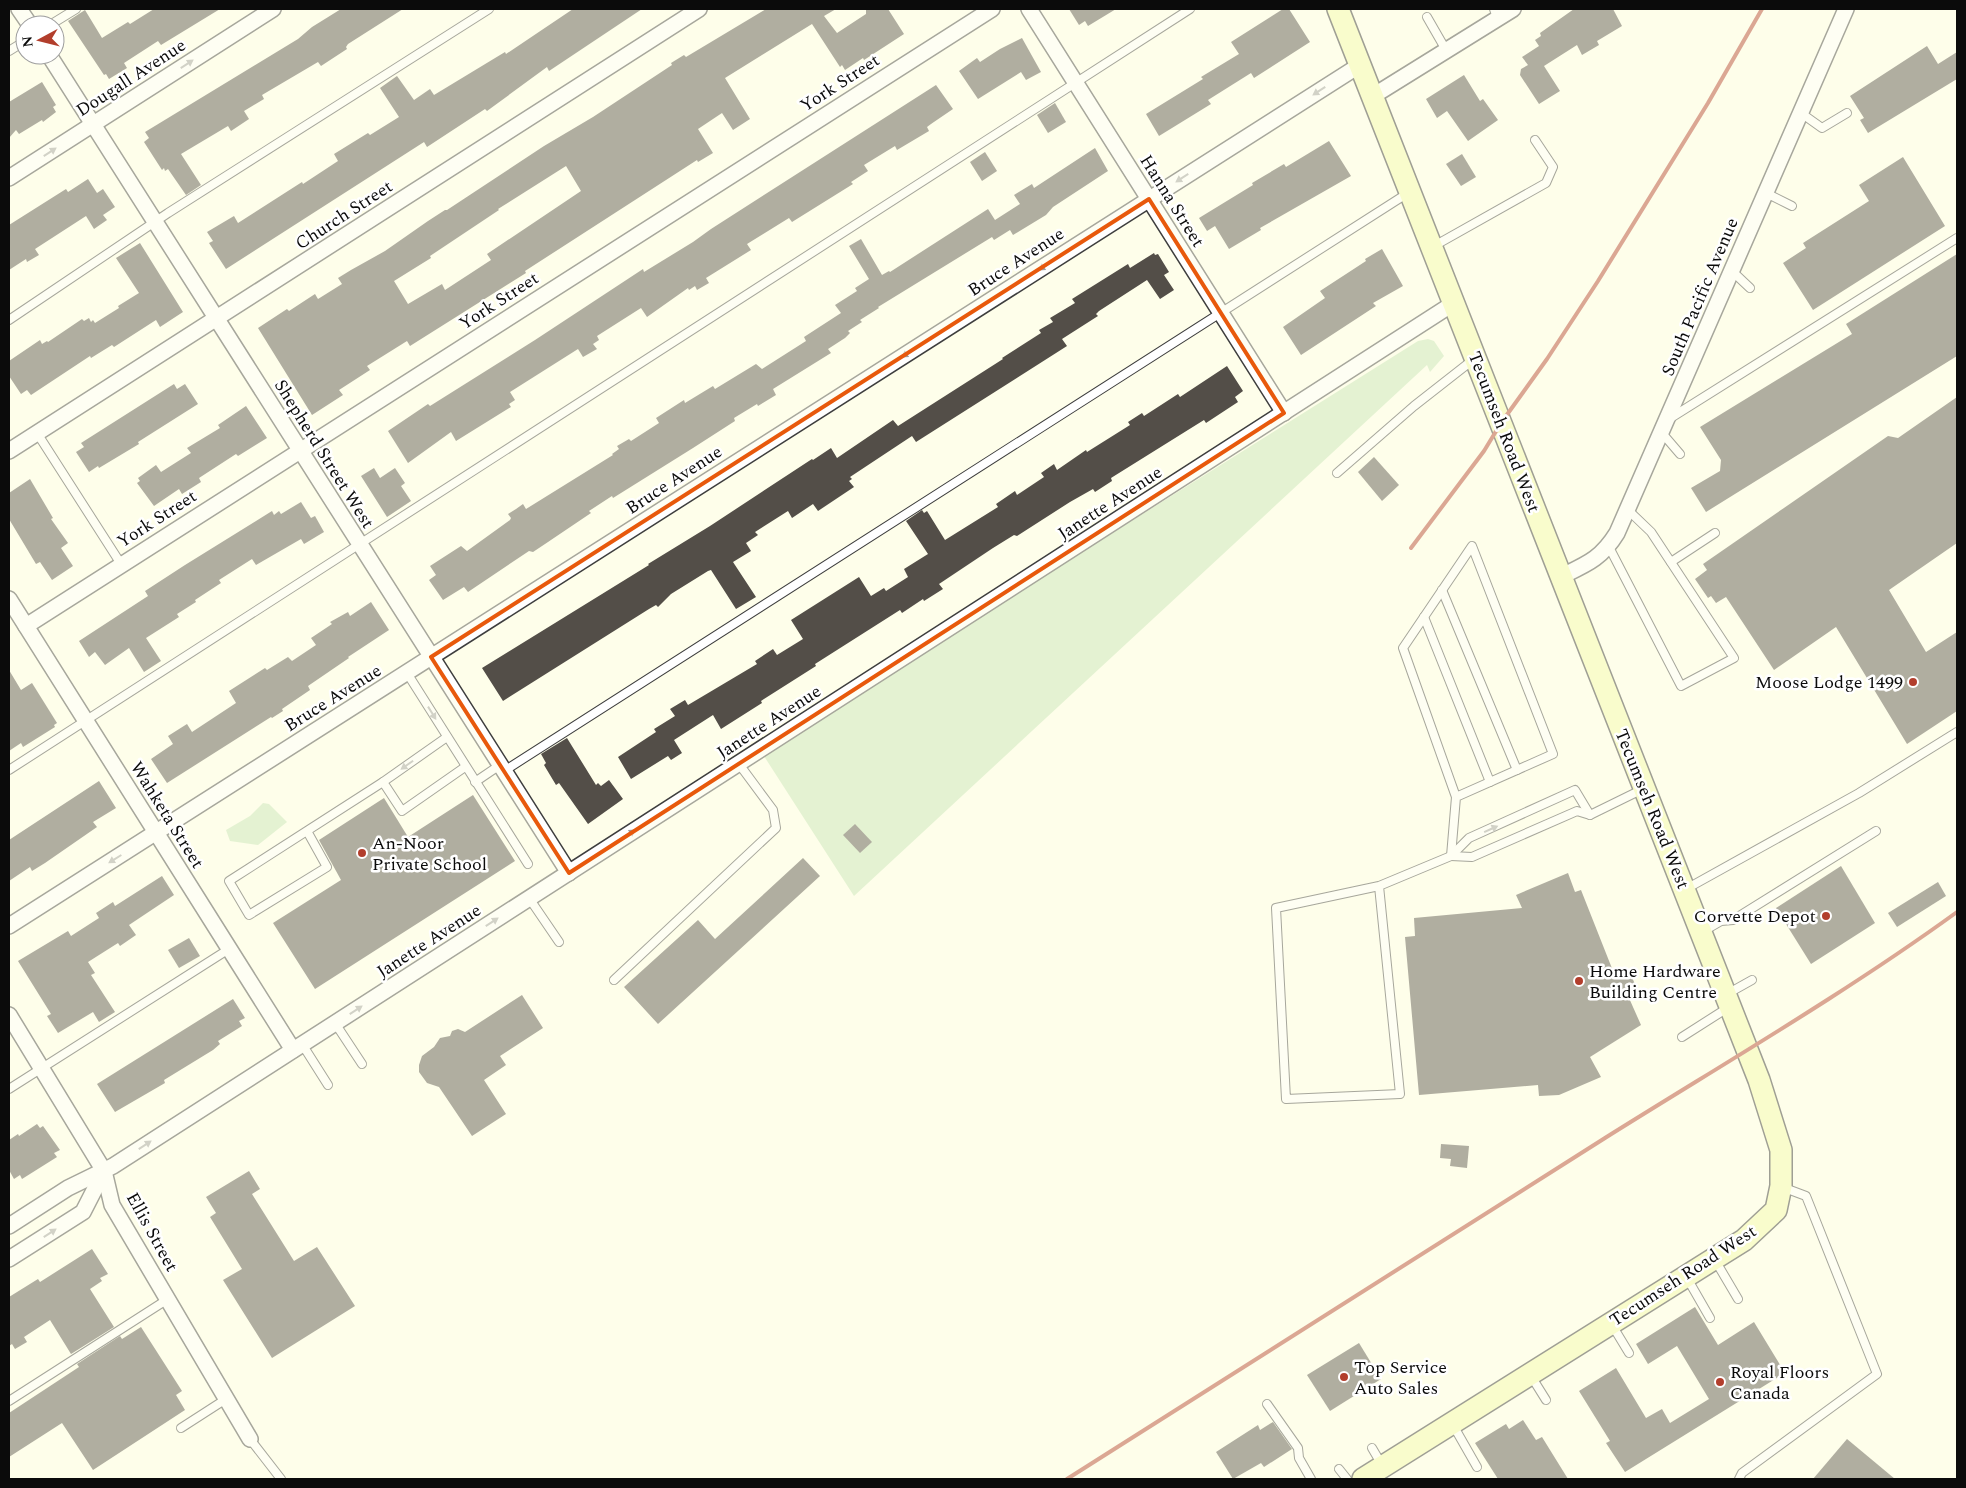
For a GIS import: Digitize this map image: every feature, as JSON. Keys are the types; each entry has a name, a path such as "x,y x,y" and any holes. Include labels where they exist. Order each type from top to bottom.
{"main road":[{"name":"Tecumseh Road West","path":"1342,12 1360,65 1759,1080 1781,1150 1781,1186 1776,1210 1744,1240 1363,1479"}],"street":[{"name":"Dougall Avenue","path":"9,178 273,9"},
{"name":"Church Street","path":"9,451 698,9"},
{"name":"York Street","path":"26,626 992,9"},
{"name":"Hanna Street","path":"1028,9 1284,412"},
{"path":"1373,96 1446,50 1496,14 1513,9"},
{"name":"South Pacific Avenue","path":"1560,577 1597,558 1609,546 1628,510 1846,9"},
{"name":"Shepherd Street West","path":"55,65 569,873"},
{"name":"Bruce Avenue","path":"9,926 1360,65"},
{"name":"Janette Avenue","path":"9,1226 68,1188 104,1171 1454,304"},
{"name":"Wahketa Street","path":"9,599 230,949 297,1047"},
{"name":"Ellis Street","path":"9,1015 104,1171 112,1205 250,1439"},
{"path":"9,1259 83,1212 104,1171"}],"lane":[{"path":"65,16 76,9"},
{"path":"9,320 154,222 489,9"},
{"path":"9,770 1190,9"},
{"path":"1427,17 1446,50"},
{"path":"1800,113 1822,128 1847,113"},
{"path":"1432,247 1546,183 1553,167 1535,140"},
{"path":"475,782 502,768 1410,191"},
{"path":"1766,193 1792,206"},
{"path":"1680,454 1665,426 1957,238"},
{"path":"1732,271 1750,288"},
{"path":"1337,473 1414,406 1476,358"},
{"path":"36,433 121,564"},
{"path":"1609,546 1681,686 1734,658 1652,532 1628,510"},
{"path":"1671,562 1715,533"},
{"path":"1451,856 1456,798 1403,648 1472,546 1553,754 1456,798"},
{"path":"1442,590 1517,770"},
{"path":"1424,617 1490,782"},
{"path":"407,673 528,864"},
{"path":"1684,890 1859,793 1957,732"},
{"path":"307,831 328,867 250,915 229,880 383,782 447,737"},
{"path":"614,980 776,828 773,810 739,764"},
{"path":"383,782 402,811 465,767"},
{"path":"1451,856 1472,857 1577,811 1590,815 1644,788"},
{"path":"1379,886 1400,1094 1286,1099 1276,908 1379,886 1451,856 1469,838 1575,790 1590,815"},
{"path":"1701,933 1721,921 1733,920 1876,831"},
{"path":"529,898 559,942"},
{"path":"9,1088 230,949"},
{"path":"1682,1037 1752,980"},
{"path":"335,1023 362,1064"},
{"path":"297,1047 328,1085"},
{"path":"1739,1479 1742,1473 1877,1374 1806,1196 1781,1186"},
{"path":"1714,1259 1738,1299"},
{"path":"1686,1276 1710,1318"},
{"path":"9,1401 168,1299"},
{"path":"1611,1323 1629,1353"},
{"path":"1530,1374 1546,1400"},
{"path":"181,1428 226,1399"},
{"path":"1267,1404 1298,1448 1299,1458 1311,1479"},
{"path":"1452,1423 1477,1468"},
{"path":"250,1439 281,1479"},
{"path":"1372,1448 1383,1466"},
{"path":"1339,1469 1347,1479"}],"highlighted area":[{"path":"1149,199 1284,413 569,873 431,657"}],"green space":[{"path":"1428,339 1434,341 1444,356 1430,372 1427,365 854,896 762,753 1418,341"},
{"path":"263,803 269,804 287,822 258,845 230,841 226,830 250,816"}],"building":[{"path":"154,9 220,9 161,45 158,41 124,63 127,68 109,79 106,74 104,75 68,21 85,10 102,38"},
{"path":"341,9 403,9 348,44 347,49 321,66 318,62 262,95 264,99 244,111 249,119 231,131 228,126 181,154 201,185 186,195 168,169 165,171 164,168 162,170 144,142 149,138 145,132 298,39 312,27"},
{"path":"573,9 642,9 549,71 547,67 487,111 485,109 427,147 424,142 226,269 209,243 213,241 207,232 234,216 238,223 338,161 334,154 399,117 380,88 397,76 414,100 430,89 434,95 505,52 506,54"},
{"path":"766,9 836,9 824,16 837,33 866,14 866,9 888,9 904,34 845,70 842,65 840,67 812,24 725,78 750,119 733,130 722,113 698,129 713,153 698,162 697,160 525,271 526,273 410,346 407,341 367,366 370,370 339,390 343,395 312,415 258,328 315,294 318,299 342,284 338,278 385,251 544,146 593,117 672,65 671,63 684,55 686,57","holes":["566,166 581,191 487,254 491,260 445,290 442,284 408,304 394,281 431,258 430,256 498,209"]},
{"path":"1069,9 1116,9 1088,26 1085,21 1079,25"},
{"path":"1283,9 1289,9 1310,42 1254,78 1251,73 1208,100 1211,104 1159,136 1146,114 1239,54 1231,42"},
{"path":"1574,9 1613,9 1622,26 1597,41 1599,45 1582,55 1577,45 1544,66 1560,91 1539,104 1520,75 1521,69 1528,65 1522,57 1539,46 1535,40 1541,36 1540,33"},
{"path":"1022,38 1041,72 1026,80 1021,72 978,99 959,71 977,58 980,62"},
{"path":"1927,46 1938,64 1957,52 1957,79 1868,133 1860,120 1864,118 1850,96"},
{"path":"1464,75 1480,101 1483,99 1498,120 1468,141 1447,111 1437,118 1426,99"},
{"path":"42,82 56,105 53,107 56,112 43,122 42,120 19,134 16,130 9,138 9,102"},
{"path":"936,85 953,109 927,127 929,131 897,150 895,146 864,165 868,171 851,182 853,184 792,222 789,218 747,244 751,250 706,278 709,283 697,290 695,286 689,290 688,288 647,317 641,308 597,336 599,340 593,344 597,349 583,357 578,349 510,392 515,400 509,404 511,407 456,441 451,432 408,463 388,431 428,404 430,406 535,340 643,269 644,272 693,242"},
{"path":"1055,103 1066,122 1048,133 1037,115"},
{"path":"1329,141 1351,176 1260,228 1261,230 1229,249 1215,226 1207,231 1199,218 1284,164 1286,167"},
{"path":"1095,148 1108,171 1053,207 1046,215 1013,235 1010,230 994,240 992,237 878,307 860,320 862,322 848,331 850,333 845,338 828,349 831,353 773,389 776,395 734,418 735,421 693,448 613,498 612,496 589,511 591,513 533,552 529,551 468,592 464,587 443,600 429,580 436,575 430,566 461,546 467,551 510,520 511,518 508,514 523,504 526,509 613,455 619,449 617,446 629,439 631,441 659,423 656,418 684,400 685,403 713,386 715,389 756,364 762,369 806,341 804,337 841,313 835,305 857,291 855,288 869,279 849,246 861,239 882,275 890,272 988,209 995,220 1020,204 1014,195 1032,184 1034,188"},
{"path":"985,152 997,171 982,181 970,162"},
{"path":"1462,154 1476,177 1461,186 1446,164"},
{"path":"1903,157 1945,226 1813,310 1783,263 1806,248 1803,243 1869,201 1859,185"},
{"path":"88,179 97,193 103,189 115,207 103,215 107,220 94,229 86,216 35,249 39,255 27,262 26,259 9,270 9,225 66,189 68,192"},
{"path":"140,243 183,312 160,327 156,320 114,347 112,345 91,358 90,356 31,395 27,390 21,394 9,376 9,361 40,340 42,344 48,342 82,319 84,321 89,318 91,322 93,320 95,323 139,293 116,258"},
{"path":"1382,249 1403,286 1373,303 1376,306 1301,355 1283,327 1325,298 1320,291"},
{"path":"1154,253 1155,255 1158,254 1169,272 1164,275 1174,290 1160,299 1147,280 1099,311 1096,314 1098,316 1062,339 1067,346 916,442 912,436 850,477 852,479 849,481 854,487 818,511 813,504 792,518 788,511 755,532 758,535 746,543 751,551 733,562 756,597 736,609 711,570 708,571 671,594 658,607 656,605 649,609 503,701 482,668 649,565 812,459 831,448 837,458 893,420 898,426 1041,333 1039,330 1053,322 1050,318 1075,303 1072,299 1128,264 1130,268"},
{"path":"1957,254 1957,356 1706,512 1691,488 1720,471 1721,460 1700,427 1852,334 1846,324"},
{"path":"1227,366 1243,391 1235,397 1238,402 1206,423 1204,420 1111,478 1112,481 1095,492 1093,489 1017,536 1014,535 993,548 939,584 943,589 902,613 900,610 815,664 816,666 721,729 713,715 674,740 682,753 671,760 668,756 631,779 618,757 656,732 654,729 675,716 670,709 685,700 688,705 757,664 755,661 773,649 777,655 803,639 791,620 859,577 871,596 884,588 886,591 908,577 904,569 928,554 906,521 922,510 924,513 927,511 945,540 998,507 996,504 1015,491 1017,495 1044,477 1041,473 1054,464 1057,470 1086,450 1087,452 1130,425 1128,422 1142,413 1144,416 1178,394 1180,397"},
{"path":"174,384 177,389 185,384 198,404 138,442 139,444 89,472 76,452 84,447 81,443"},
{"path":"1957,397 1957,543 1889,590 1926,652 1957,632 1957,711 1907,744 1836,627 1774,670 1726,597 1716,603 1711,596 1708,598 1695,579 1707,570 1703,564 1888,436 1898,438"},
{"path":"246,406 267,438 238,456 236,454 199,478 201,482 182,494 179,489 154,506 137,483 140,481 138,478 156,465 161,472 191,453 187,448 220,428 218,425"},
{"path":"1374,457 1399,485 1382,501 1358,472"},
{"path":"374,468 380,478 395,468 405,483 401,486 411,501 387,517 361,476"},
{"path":"30,479 53,518 51,519 68,543 61,548 73,566 52,580 40,562 36,564 9,519 9,493"},
{"path":"301,502 311,518 315,516 324,532 304,544 301,539 256,565 252,559 219,580 221,583 177,614 179,617 146,638 161,661 144,672 129,648 105,665 95,652 89,657 79,641 148,596 145,591 272,511 274,515 279,511 281,514"},
{"path":"371,602 389,630 308,686 310,690 282,709 283,711 167,783 151,759 173,744 168,736 187,724 192,732 236,703 229,691 265,668 267,670 288,657 292,661 316,645 311,638 332,624 330,622 348,612 350,616"},
{"path":"9,670 21,690 32,683 57,723 54,725 55,727 23,747 21,743 9,751"},
{"path":"567,738 596,785 598,783 601,786 609,780 623,799 588,824 559,783 556,785 544,765 546,763 541,754"},
{"path":"99,781 116,808 93,822 97,827 45,863 32,871 30,867 9,881 9,840"},
{"path":"473,795 515,861 315,989 273,923 341,880 319,840 384,798 408,837"},
{"path":"855,824 872,842 860,853 843,835"},
{"path":"803,858 820,876 658,1024 624,987 698,920 715,939"},
{"name":"Corvette Depot","path":"1841,866 1875,923 1811,964 1776,908"},
{"path":"1568,873 1575,892 1581,890 1615,976 1629,970 1639,994 1629,998 1641,1025 1590,1057 1601,1077 1559,1095 1539,1096 1538,1085 1419,1095 1405,937 1415,936 1414,918 1522,908 1516,895"},
{"path":"162,876 174,895 129,925 136,935 120,946 118,943 88,962 95,973 91,975 115,1012 99,1022 93,1012 58,1033 47,1016 51,1014 18,961 68,931 71,936 99,918 96,913 113,902 115,906"},
{"path":"1938,882 1946,896 1897,927 1888,913"},
{"path":"189,938 200,956 179,968 168,950"},
{"path":"522,995 543,1028 500,1056 506,1065 484,1080 506,1114 472,1136 439,1087 427,1083 419,1072 422,1056 434,1047 440,1038 450,1036 452,1031 458,1029 465,1032"},
{"path":"233,999 245,1018 239,1021 242,1026 218,1041 220,1044 213,1050 164,1080 165,1083 115,1112 97,1084"},
{"path":"37,1124 40,1128 43,1126 60,1150 54,1153 57,1157 22,1179 20,1175 14,1179 9,1170 9,1140"},
{"path":"1441,1144 1469,1146 1467,1168 1450,1166 1451,1159 1440,1158"},
{"path":"249,1171 260,1189 252,1194 294,1261 317,1247 355,1306 272,1358 223,1280 242,1269 210,1217 216,1213 206,1197"},
{"path":"92,1249 108,1274 100,1278 102,1281 90,1289 114,1327 71,1354 50,1320 24,1337 27,1342 15,1349 12,1344 9,1346 9,1297 38,1279 40,1282"},
{"name":"Royal Floors Canada","path":"1695,1307 1718,1345 1754,1322 1785,1373 1625,1472 1606,1443 1610,1441 1579,1391 1616,1368 1646,1418 1662,1409 1670,1423 1709,1399 1677,1346 1648,1364 1636,1344"},
{"path":"141,1327 182,1391 176,1395 185,1410 93,1470 62,1423 9,1457 9,1413 79,1367 77,1364 120,1336 122,1339"},
{"name":"Top Service Auto Sales","path":"1359,1343 1381,1379 1330,1411 1307,1375"},
{"path":"1523,1420 1536,1440 1542,1437 1568,1479 1498,1479 1475,1443 1506,1424 1509,1429"},
{"path":"1273,1422 1292,1449 1264,1467 1261,1463 1233,1479 1216,1452 1258,1425 1260,1430"},
{"path":"1847,1439 1895,1479 1813,1479"}],"railway":[{"path":"1411,548 1484,451 1598,281 1708,103 1762,9"},
{"path":"1067,1479 1871,972 1957,912"}],"place":[{"name":"Moose Lodge 1499","path":"1913,682"},
{"name":"An-Noor Private School","path":"362,853"},
{"name":"Corvette Depot","path":"1826,916"},
{"name":"Home Hardware Building Centre","path":"1579,981"},
{"name":"Top Service Auto Sales","path":"1344,1377"},
{"name":"Royal Floors Canada","path":"1720,1382"}]}
